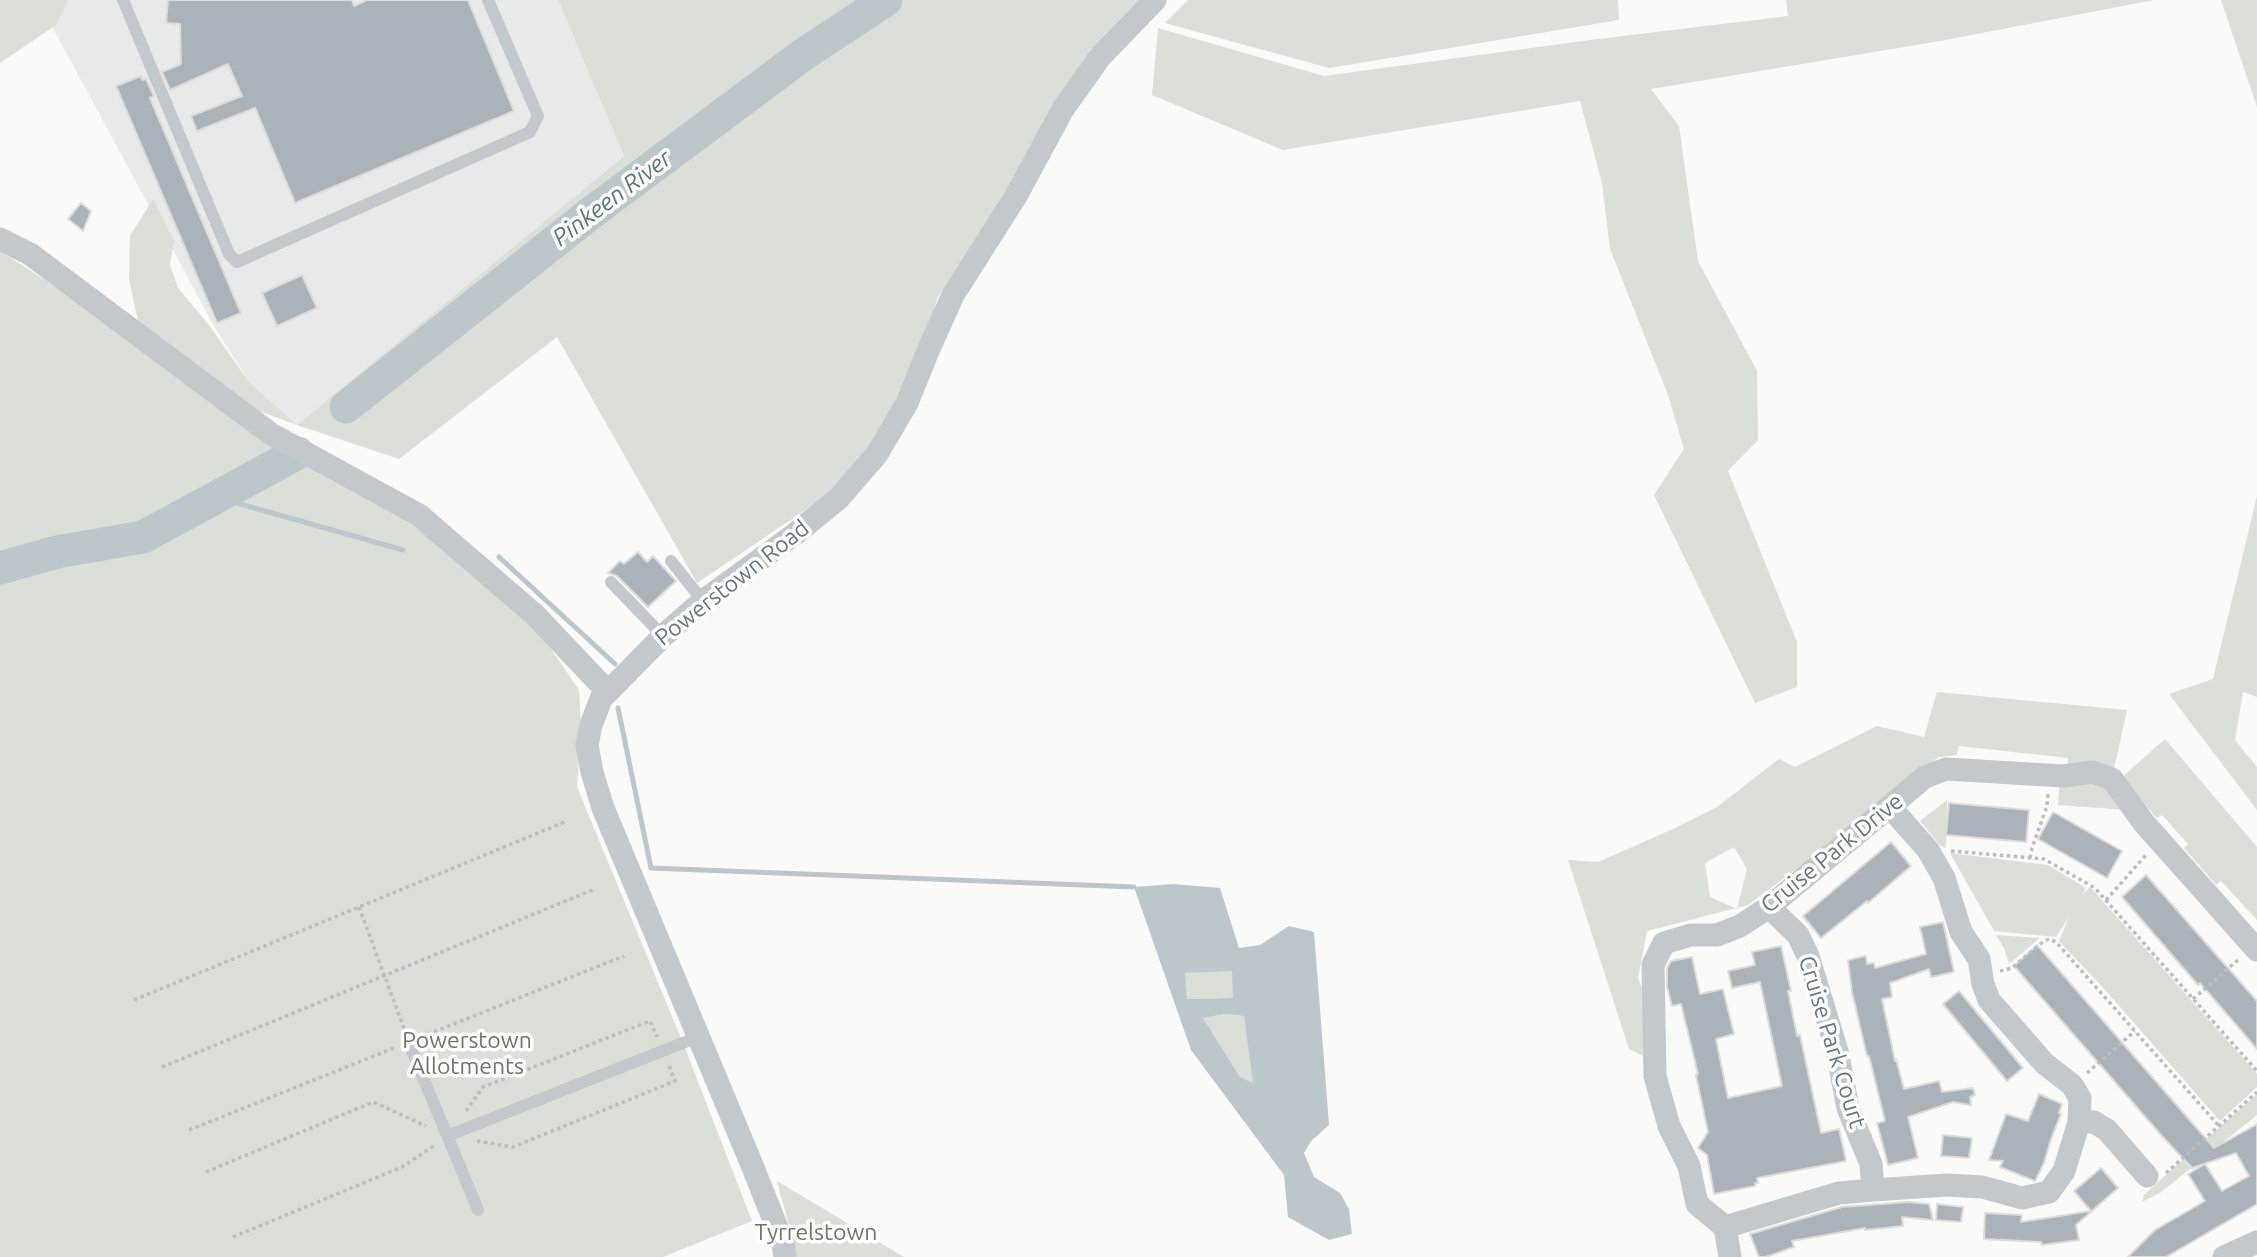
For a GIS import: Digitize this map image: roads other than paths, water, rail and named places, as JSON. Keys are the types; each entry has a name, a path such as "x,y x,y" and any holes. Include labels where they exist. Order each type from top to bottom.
{"street":[{"name":"Powerstown Road","path":"785,1257 782,1243 603,808 587,746 591,725 601,699 663,636 703,601 795,534 839,498 877,454 907,403 953,295 1016,196 1063,109 1100,57 1156,0"},
{"path":"0,239 30,254 271,434 419,515 535,615 608,692"},
{"name":"Cruise Park Drive","path":"1724,1227 1697,1204 1689,1166 1669,1126 1655,1076 1653,965 1664,943 1691,935 1717,935 1740,926 1769,907 1925,777 1947,769 2050,776 2092,772 2112,779 2160,842 2255,948"},
{"path":"1730,1257 1724,1227 1839,1193 1947,1185 1982,1187 2022,1198 2049,1192 2064,1171 2079,1122 2080,1098 2072,1086 2045,1063 1989,1000 1979,959 1961,932 1944,878 1928,850 1890,807"},
{"name":"Cruise Park Court","path":"1769,907 1798,934 1808,956 1837,1051 1848,1108 1871,1164 1873,1190"},
{"path":"2079,1122 2094,1122 2107,1130 2147,1176"},
{"path":"2224,1257 2257,1242"}],"lane":[{"path":"122,0 229,254 237,261 530,132 538,116 488,0"},
{"path":"671,561 703,601"},
{"path":"611,582 663,636"},
{"path":"447,1136 698,1037"},
{"path":"410,1046 478,1210"}],"waterway":[{"name":"Pinkeen River","path":"346,407 591,213 804,54 886,0"},
{"name":"Pinkeen River","path":"0,568 57,552 143,537 298,453"},
{"path":"219,498 403,550"},
{"path":"499,557 615,664"},
{"path":"618,708 651,868 1134,887"}],"park label":[{"name":"Powerstown Allotments","path":"467,1053"},
{"name":"Tyrrelstown","path":"816,1232"}]}
